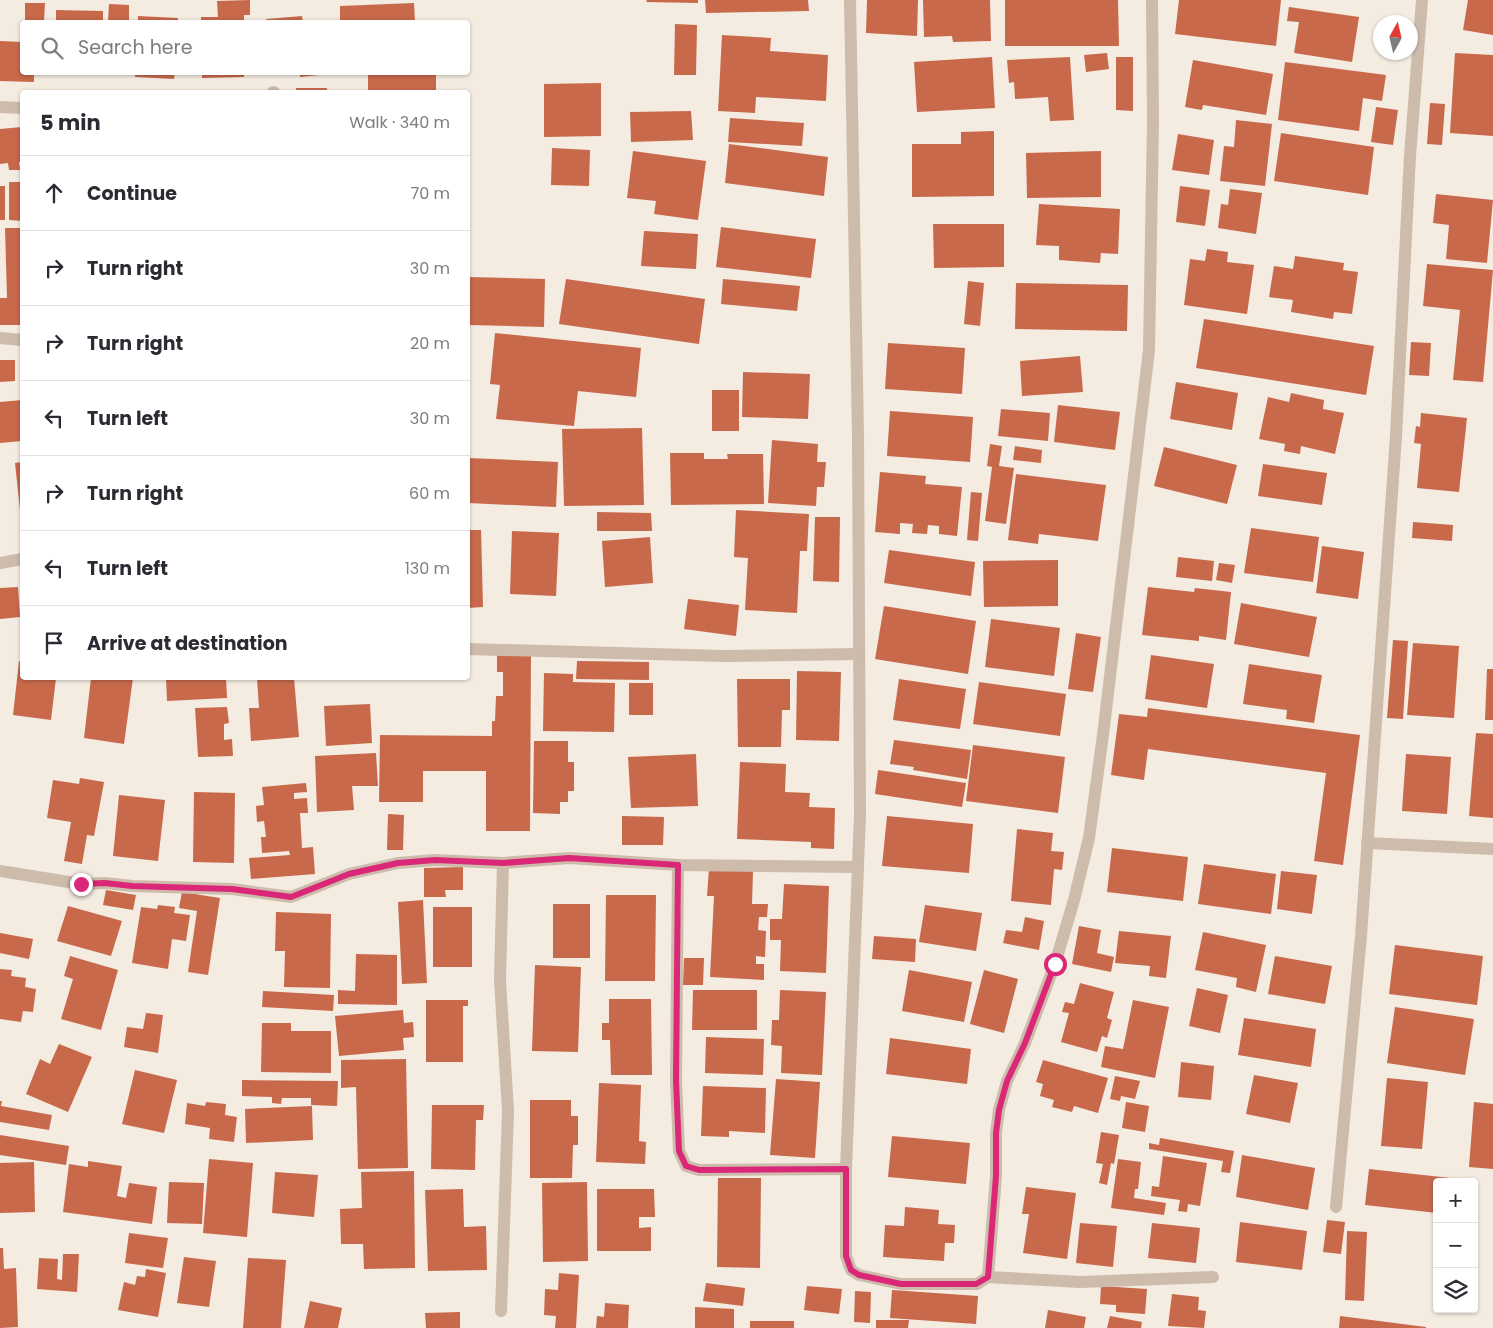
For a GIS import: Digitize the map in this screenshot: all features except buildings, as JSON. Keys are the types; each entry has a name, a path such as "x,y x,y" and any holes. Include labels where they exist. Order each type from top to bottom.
{"street":[{"path":"850,0 858,435 860,814 846,1169 846,1256 851,1270 859,1275 901,1284 976,1284 988,1277 1080,1282 1213,1276"},
{"path":"988,1277 999,1110 1007,1081 1025,1043 1055,964 1074,900 1089,838 1103,734 1149,350 1153,122 1152,0"},
{"path":"1336,1207 1361,936 1395,445 1410,156 1422,0"},
{"path":"0,108 20,108"},
{"path":"0,338 20,340"},
{"path":"0,563 20,559"},
{"path":"470,648 724,656 859,654"},
{"path":"1367,843 1493,849"},
{"path":"0,871 81,884 105,883 132,886 232,889 291,897 349,874 398,863 435,860 503,863 569,858 678,865 858,867"},
{"path":"501,1311 508,1111 500,980 503,863"},
{"path":"678,865 676,1081 679,1151 686,1166 699,1170 846,1169"}],"route":[{"path":"81,884 105,883 132,886 232,889 291,897 349,874 398,863 435,860 503,863 569,858 678,865 676,1081 679,1151 686,1166 699,1170 846,1169 846,1256 851,1270 859,1275 901,1284 976,1284 988,1277 999,1110 1007,1081 1025,1043 1055,964"}]}
